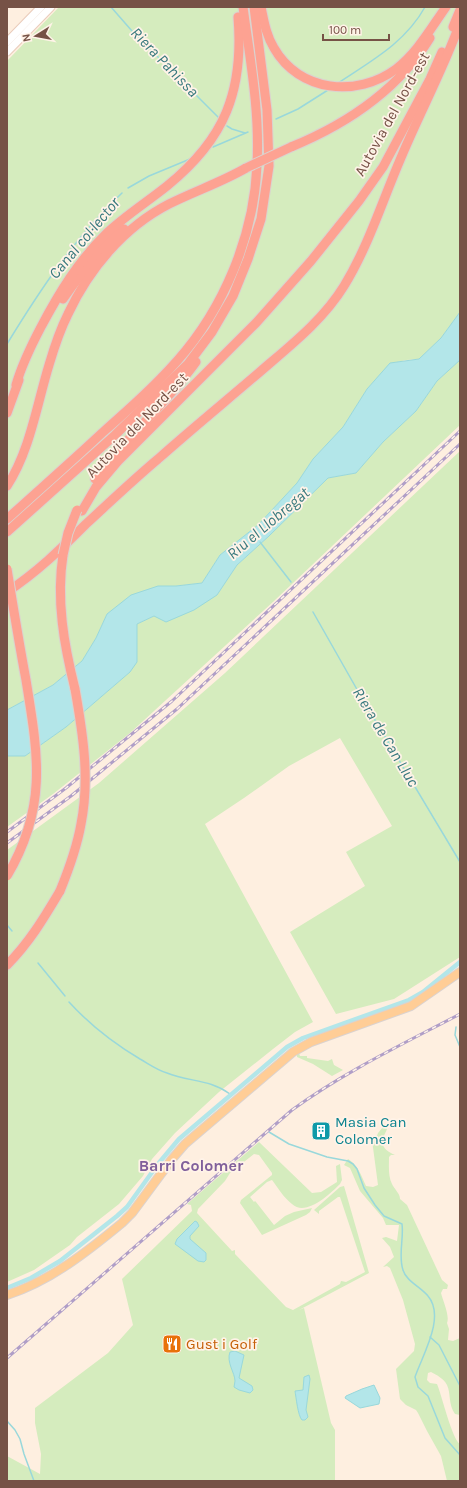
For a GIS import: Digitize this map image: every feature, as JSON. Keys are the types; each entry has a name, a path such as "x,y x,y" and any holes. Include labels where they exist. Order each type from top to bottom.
{"highway":[{"path":"16,385 26,357 47,316 62,290 82,262 107,233 165,188 195,161 223,122 235,90 238,69 240,30 237,7"},
{"path":"7,519 148,391 177,361 201,331 221,297 237,262 245,236 253,202 256,176 258,136 243,7"},
{"path":"79,510 91,485 112,456 172,393 195,364 230,313 256,249 268,169 269,133 254,7"},
{"path":"261,7 268,37 281,58 295,72 322,84 336,87 346,87 369,83 384,77 397,68 414,51 447,7"},
{"name":"Autovia del Nord-est","path":"7,413 16,385 60,303 84,270 114,238 138,218 163,202 230,172 246,168 308,140 349,118 368,105 387,91 398,80 424,49 438,26 447,7"},
{"name":"Autovia del Nord-est","path":"7,965 36,932 60,891 77,841 84,805 86,780 85,755 75,689 63,580 66,555 74,533 79,510 118,461 256,324 311,261 359,201 383,167 430,79 451,34 460,10"},
{"path":"7,592 24,581 54,556 115,497 291,344 316,321 333,301 347,280 369,236 400,160 438,78 460,23"},
{"path":"7,486 18,464 29,436 58,338 67,315 79,292 94,271 121,239 142,221 168,205 230,177 246,168"},
{"path":"7,532 115,435 188,364 212,332 233,296 248,259 261,219"},
{"path":"7,569 35,742 37,769 36,793 30,824 20,851 7,876"}],"main road":[{"path":"7,42 41,7"},
{"path":"7,52 52,7"},
{"path":"7,1295 30,1286 56,1273 122,1223 132,1213 185,1144 293,1052 311,1042 411,1006 460,972"}],"green space":[{"path":"59,7 460,7 460,312 441,338 419,359 406,360 390,364 367,389 343,427 313,459 297,483 258,525 220,555 202,583 176,586 158,586 107,614 96,638 82,661 53,685 7,710 7,61"},
{"path":"460,360 460,425 274,601 130,733 53,794 7,827 7,756 25,756 66,727 130,672 137,643 137,624 154,616 217,595 237,565 328,478 356,473 383,442 416,411 437,381"},
{"path":"460,451 460,957 394,999 336,1014 290,932 365,886 346,852 392,826 340,738 289,766 205,824 313,1022 295,1032 219,1092 175,1133 152,1159 143,1176 119,1204 77,1237 70,1245 34,1270 7,1282 7,850 99,783 225,673"},
{"path":"299,1053 300,1056 307,1056 307,1058 328,1061 332,1059 334,1065 343,1070 332,1076 313,1064 297,1057 297,1054"},
{"path":"382,1123 387,1129 382,1141 384,1147 387,1151 395,1155 391,1155 389,1157 389,1171 393,1186 400,1199 407,1205 442,1280 448,1285 447,1289 443,1289 441,1293 448,1316 448,1340 453,1341 460,1338 460,1415 455,1414 453,1410 450,1403 448,1388 444,1381 431,1372 428,1373 427,1380 430,1383 437,1384 454,1434 460,1444 460,1481 447,1481 441,1456 418,1413 400,1399 396,1369 414,1351 415,1344 403,1300 390,1268 387,1266 383,1267 394,1257 390,1247 382,1238 386,1237 397,1241 399,1225 386,1225 383,1218 360,1191 350,1168 344,1165 348,1159 357,1167 366,1186 373,1187 378,1185 372,1140 376,1138 383,1127"},
{"path":"259,1142 312,1193 321,1192 337,1182 336,1166 340,1164 342,1180 340,1184 318,1203 304,1208 298,1207 289,1202 272,1180 267,1182 250,1197 254,1202 256,1202 274,1225 285,1216 294,1212 312,1208 306,1215 262,1235 240,1203 241,1200 272,1175 259,1155 254,1154 230,1173 225,1181 198,1209 197,1213 232,1251 235,1250 235,1254 286,1307 293,1310 340,1284 341,1281 346,1282 365,1272 340,1197 319,1211 319,1214 314,1210 340,1187 344,1186 369,1273 299,1310 304,1308 331,1423 335,1430 335,1481 7,1481 7,1456 40,1474 41,1454 35,1423 35,1408 108,1353 133,1325 122,1279 192,1211 191,1205 187,1204"}],"water":[{"name":"Riu el Llobregat","path":"460,312 460,360 437,381 416,411 383,442 356,473 328,478 237,565 217,595 194,610 166,622 154,616 137,624 137,662 130,672 66,727 25,756 7,756 7,710 53,685 82,661 96,638 107,614 131,595 158,586 176,586 202,583 220,555 258,525 297,483 313,459 343,427 367,389 390,363 419,359 441,338"},
{"path":"195,1221 199,1226 190,1236 190,1239 206,1253 206,1260 204,1262 198,1261 175,1244 177,1239"},
{"path":"235,1351 244,1355 239,1378 252,1386 253,1390 250,1393 234,1387 235,1378 229,1356 230,1352"},
{"path":"309,1375 310,1379 306,1410 308,1417 305,1420 302,1420 298,1411 295,1391 303,1390 304,1377"},
{"path":"374,1385 380,1398 379,1404 360,1408 345,1398 346,1396"}],"waterway":[{"name":"Riera Pahissa","path":"111,7 132,31 219,118"},
{"name":"Canal col·lector","path":"338,83 375,59 397,41 408,31 425,7"},
{"name":"Canal col·lector","path":"276,119 298,109 328,90"},
{"name":"Riera Pahissa","path":"227,126 245,133"},
{"name":"Canal col·lector","path":"213,147 248,132"},
{"name":"Canal col·lector","path":"128,188 149,176 190,159"},
{"name":"Canal col·lector","path":"7,344 45,284 59,265 89,228 122,193"},
{"name":"Riu el Llobregat","path":"260,542 291,582"},
{"name":"Riera de Can Lluc","path":"313,612 363,700 460,862"},
{"path":"7,925 12,931"},
{"path":"7,1288 31,1278 60,1261 117,1216 127,1207 158,1164 179,1139 287,1047 303,1038 409,1000 423,992 460,962"},
{"path":"38,963 65,996"},
{"path":"69,1002 85,1018 120,1047 153,1067 175,1076 207,1083 230,1094"},
{"name":"Riera de Can Lluc","path":"456,1027 455,1035 460,1047"},
{"path":"269,1132 289,1144 327,1157 348,1161 353,1164 357,1169 364,1188 375,1205 384,1216 402,1224 401,1259 403,1270 410,1281 428,1296 433,1305 435,1315 431,1336 415,1377 418,1387 428,1396 445,1438 460,1455"},
{"path":"430,1337 439,1345 460,1386"},
{"path":"7,1421 15,1430 20,1439 34,1481"}],"railway":[{"path":"7,832 66,788 172,701 460,431"},
{"path":"7,843 71,796 177,709 460,444"},
{"path":"7,1358 292,1110 332,1083 460,1014"}],"place":[{"name":"Masia Can Colomer","path":"321,1131"},
{"name":"Gust i Golf","path":"172,1344"}],"district":[{"name":"Barri Colomer","path":"191,1165"}]}
